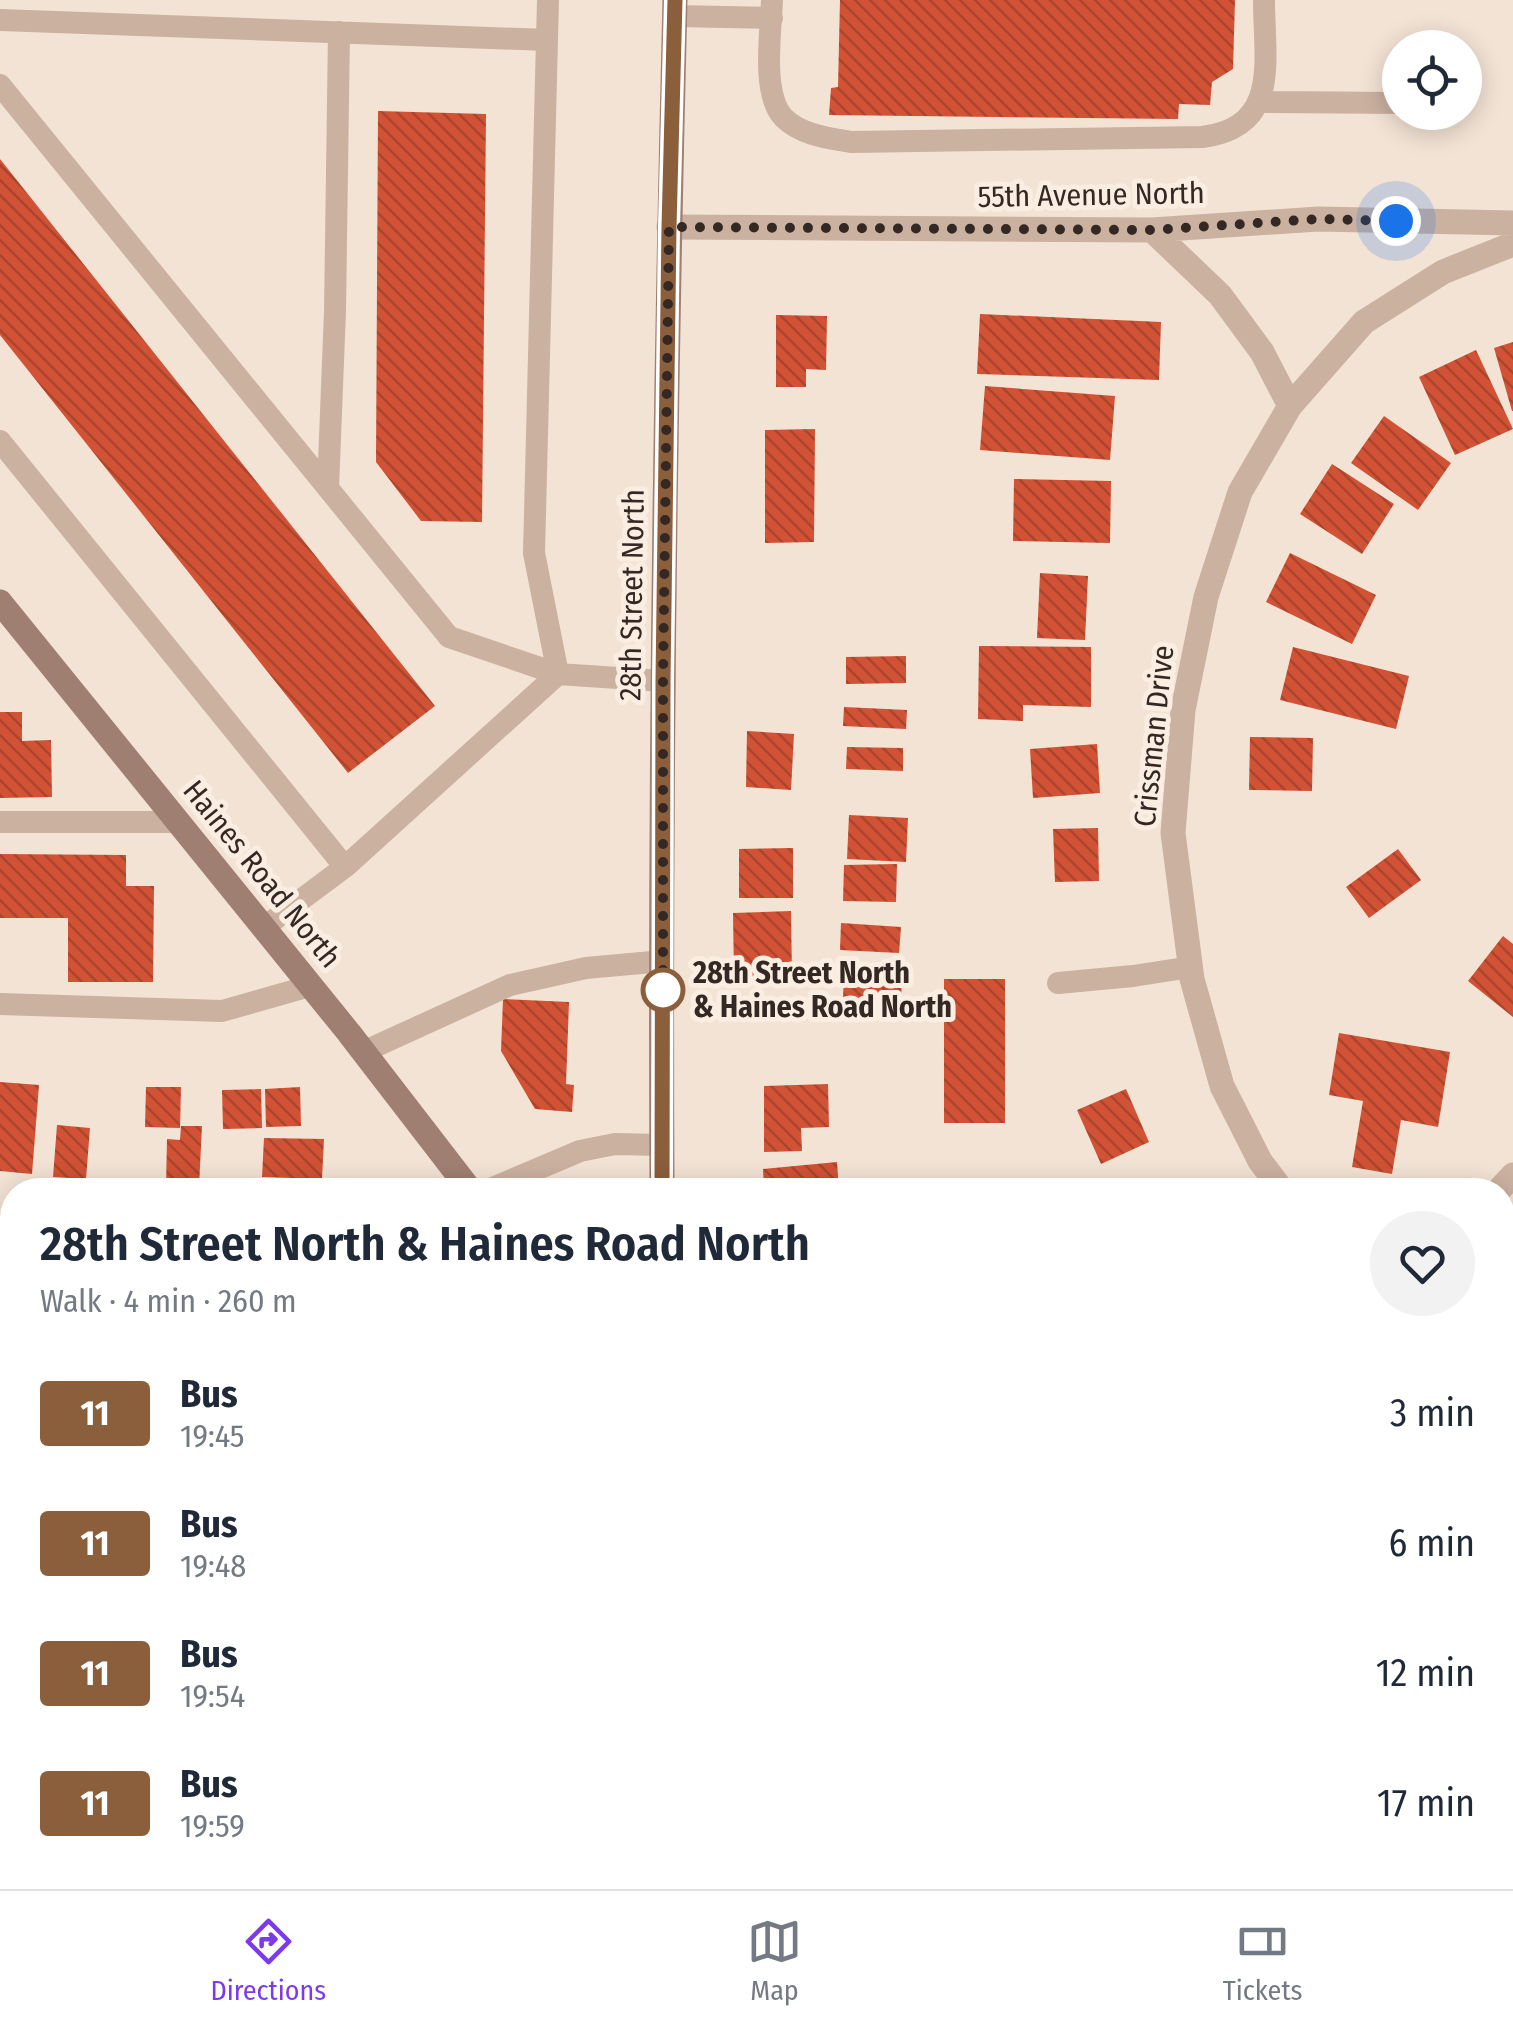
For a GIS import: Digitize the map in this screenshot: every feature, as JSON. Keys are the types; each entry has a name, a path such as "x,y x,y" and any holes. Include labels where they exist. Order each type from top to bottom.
{"street":[{"name":"28th Street North","path":"663,1178 663,681 675,8"},
{"name":"55th Avenue North","path":"669,227 1152,230 1318,219 1513,223"},
{"path":"1152,230 1220,295 1262,352 1290,406"},
{"name":"Crissman Drive","path":"1273,1178 1260,1161 1222,1086 1191,967 1173,833 1183,710 1206,596 1240,492 1290,406 1364,322 1443,272 1513,244"},
{"name":"Haines Road North","path":"0,602 461,1178"}],"lane":[{"path":"548,0 534,553 558,674"},
{"path":"675,8 772,9 771,90 781,116 798,128 852,142 1223,134 1244,123 1260,102 1264,83 1264,0"},
{"path":"0,20 547,40"},
{"path":"328,488 339,32"},
{"path":"0,85 449,637 558,674 663,681"},
{"path":"1260,102 1382,103"},
{"path":"0,440 345,867"},
{"path":"264,928 345,867 558,674"},
{"path":"0,822 178,822"},
{"path":"362,1052 510,985 586,968 663,961"},
{"path":"1058,983 1191,967"},
{"path":"0,1004 222,1011 310,986"},
{"path":"517,1178 580,1152 615,1144 662,1145"}],"building":[{"path":"840,0 1235,0 1233,69 1212,82 1210,105 1179,104 1178,119 829,115 831,88 838,87"},
{"path":"378,111 486,114 482,522 421,521 376,462"},
{"path":"0,159 435,706 348,773 0,335"},
{"path":"980,314 1161,322 1159,380 977,374"},
{"path":"776,315 827,316 826,370 806,369 806,387 776,387"},
{"path":"1513,342 1513,411 1512,411 1494,348"},
{"path":"1476,350 1513,429 1455,455 1419,377"},
{"path":"985,386 1115,396 1110,460 980,450"},
{"path":"1384,416 1451,463 1418,510 1351,463"},
{"path":"815,429 814,542 765,543 765,430"},
{"path":"1332,464 1394,504 1362,554 1300,514"},
{"path":"1014,479 1111,481 1110,543 1013,541"},
{"path":"1290,553 1376,595 1352,644 1266,602"},
{"path":"1040,573 1088,576 1085,640 1037,638"},
{"path":"979,646 1091,647 1091,707 1023,705 1023,721 978,719"},
{"path":"1293,647 1409,676 1396,729 1280,700"},
{"path":"906,656 906,683 846,684 846,657"},
{"path":"844,707 907,710 906,729 843,726"},
{"path":"0,712 22,712 22,741 51,740 52,797 0,798"},
{"path":"747,731 794,734 791,790 746,787"},
{"path":"1250,737 1313,738 1312,791 1249,790"},
{"path":"1097,744 1100,793 1033,798 1030,749"},
{"path":"847,747 903,748 903,771 846,769"},
{"path":"849,815 908,818 906,862 847,859"},
{"path":"1098,828 1099,881 1055,882 1053,829"},
{"path":"793,848 793,898 739,898 739,849"},
{"path":"1398,849 1421,880 1369,918 1346,887"},
{"path":"0,854 126,855 126,886 154,886 153,982 68,982 68,918 0,918"},
{"path":"897,864 896,902 843,901 844,865"},
{"path":"791,911 792,978 734,979 733,913"},
{"path":"841,923 901,927 899,953 840,950"},
{"path":"1503,936 1513,944 1513,1017 1468,981"},
{"path":"844,975 902,977 901,1001 843,998"},
{"path":"944,979 1005,979 1005,1123 944,1123"},
{"path":"503,999 569,1002 566,1084 574,1085 572,1112 535,1109 501,1051"},
{"path":"1339,1033 1450,1052 1438,1127 1401,1120 1392,1174 1352,1167 1363,1101 1329,1095"},
{"path":"0,1082 39,1085 32,1174 0,1171"},
{"path":"828,1084 829,1127 801,1128 802,1151 764,1152 764,1086"},
{"path":"146,1087 181,1087 180,1128 145,1127"},
{"path":"300,1087 301,1126 266,1127 265,1089"},
{"path":"261,1089 262,1128 223,1129 222,1090"},
{"path":"1126,1089 1149,1142 1101,1164 1077,1110"},
{"path":"57,1125 90,1128 86,1178 53,1177"},
{"path":"181,1126 202,1126 199,1178 166,1178 167,1139 180,1140"},
{"path":"264,1138 324,1139 322,1178 262,1177"},
{"path":"837,1162 838,1178 763,1178 763,1169"}],"bus line":[{"name":"11","path":"662,1178 663,681 675,0"}],"place":[{"name":"28th Street North & Haines Road North","path":"663,990"}],"route":[{"path":"663,990 663,998 669,227 1152,230 1318,219 1396,221"}]}
